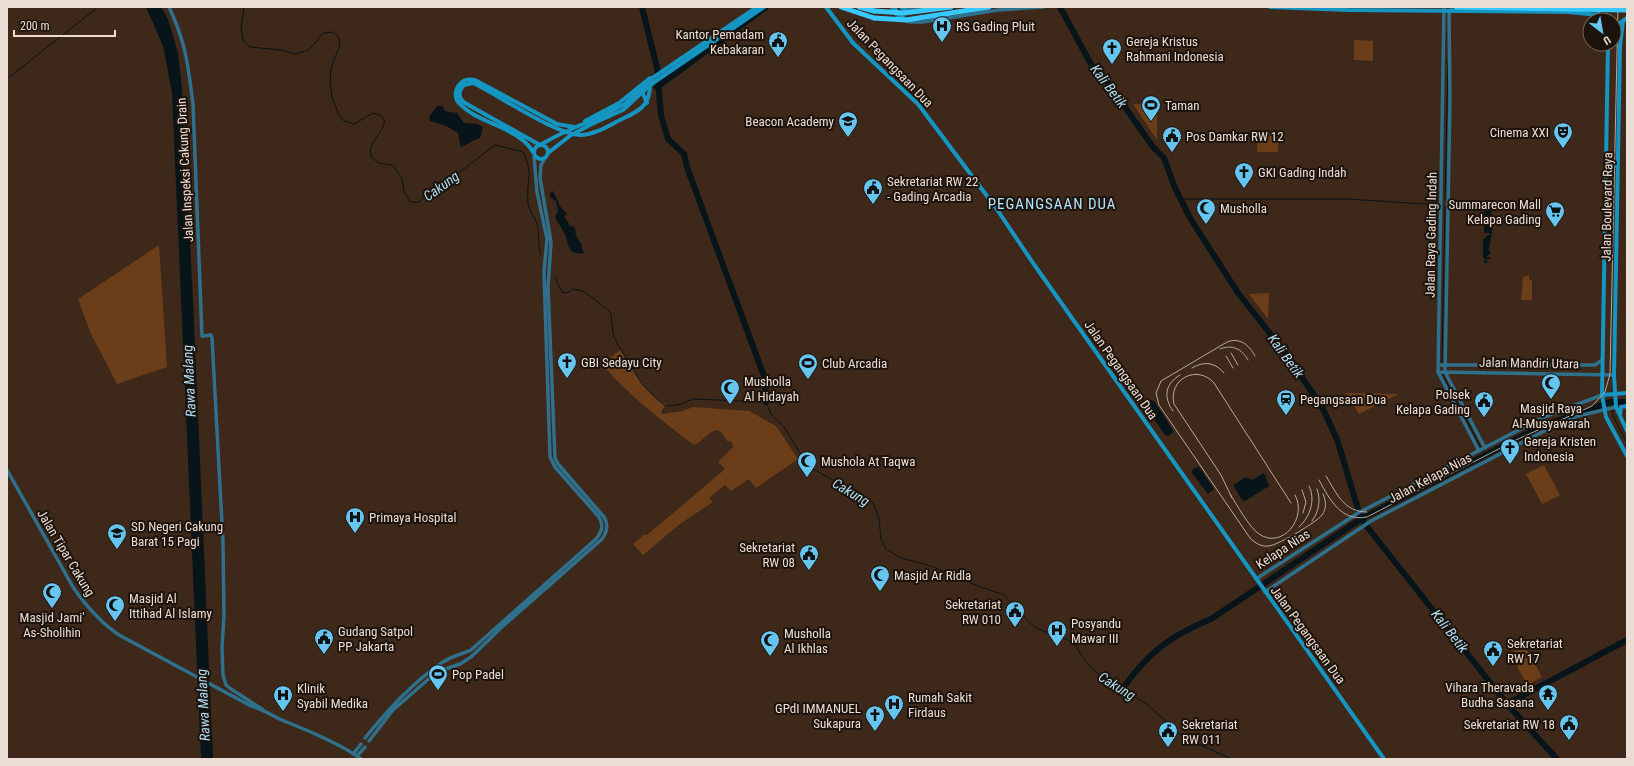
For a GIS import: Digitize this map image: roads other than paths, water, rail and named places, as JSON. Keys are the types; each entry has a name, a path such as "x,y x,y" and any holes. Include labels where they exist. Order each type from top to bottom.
{"highway":[{"path":"841,7 866,16 895,20 988,7"},
{"path":"859,7 896,14 952,7"},
{"path":"1453,8 1627,10"}],"main road":[{"path":"534,154 535,147 582,124 591,117 619,103 655,74 754,7"},
{"path":"576,127 560,125 526,106 473,80 462,82 456,92 458,102 464,107 522,140 539,159 545,158 548,153 571,135 624,104 648,81 757,7"},
{"path":"582,124 623,110 650,85 764,7"},
{"name":"Jalan Pegangsaan Dua","path":"826,7 853,43 918,104 996,208 1256,580 1384,759"},
{"path":"893,7 900,16 909,19 994,7"},
{"path":"901,7 907,12 912,13 952,7"},
{"path":"1270,7 1348,10 1453,8 1590,12 1593,7"},
{"name":"Jalan Boulevard Raya","path":"1608,52 1602,395 1605,408 1627,456"},
{"name":"Jalan Boulevard Raya","path":"1620,52 1614,375 1615,406 1627,431"},
{"path":"548,153 546,147 465,103 460,98 460,93 464,85 473,83 523,111 571,135 583,135 594,132 635,113 647,103 650,95 650,78"},
{"path":"635,89 641,89 647,103"},
{"path":"523,111 526,106"},
{"path":"1606,164 1617,164"},
{"path":"1602,395 1627,393"},
{"path":"1620,418 1620,409 1627,406"}],"street":[{"name":"Jalan Inspeksi Cakung Drain","path":"169,7 184,44 193,104 202,336 211,335 212,338 223,542 223,675 226,685 262,709"},
{"path":"893,7 896,15 902,20 909,22 939,20 998,10 1042,7"},
{"path":"896,15 905,7 922,7"},
{"path":"937,7 939,20"},
{"name":"Jalan Raya Gading Indah","path":"1444,8 1438,372 1479,450"},
{"name":"Jalan Raya Gading Indah","path":"1453,8 1449,14 1450,99 1444,364 1445,372 1484,448"},
{"path":"370,741 393,710 432,676 440,671 460,664 471,657 503,626 602,539 606,531 607,521 558,464 556,458 550,374 546,272 544,267 547,239 537,192 534,154"},
{"path":"545,158 541,165 540,178 551,242 549,267 546,272"},
{"path":"544,267 549,267"},
{"name":"Jalan Mandiri Utara","path":"1438,365 1595,365 1602,360"},
{"path":"1500,364 1500,372"},
{"path":"1506,364 1506,373"},
{"name":"Jalan Mandiri Utara","path":"1438,372 1614,375"},
{"name":"Jalan Kelapa Nias","path":"1322,536 1363,510 1552,413 1602,395"},
{"name":"Jalan Kelapa Nias","path":"1264,591 1362,526 1537,434 1578,416 1615,406"},
{"name":"Jalan Tipar Cakung","path":"7,470 41,533 81,599 108,627 119,635 251,706 262,709"},
{"path":"365,738 390,707 430,672 450,658 471,650 596,539 602,530 602,525 590,503"},
{"name":"Kelapa Nias","path":"1256,580 1322,536"},
{"path":"262,709 359,758 365,747"},
{"path":"376,724 380,727"},
{"path":"353,754 361,744"}],"water":[{"name":"Rawa Malang","path":"146,7 161,7 168,19 178,53 182,90 193,300 213,759 201,759 172,92 163,46"},
{"path":"437,106 442,106 445,111 457,113 464,123 477,124 483,127 480,138 461,147 458,133 446,126 430,121 429,117"},
{"path":"553,191 559,203 558,204 567,214 564,216 571,227 574,226 575,233 581,244 583,244 581,246 584,253 574,252 569,248 564,233 555,216 558,212 556,201 550,197 550,193"},
{"path":"1494,203 1490,219 1493,227 1489,249 1491,253 1486,257 1491,257 1490,259 1486,259 1488,263 1484,263 1483,239 1491,233 1484,233 1484,207 1492,207 1490,205"},
{"path":"1151,400 1154,401 1173,430 1173,432 1168,436 1165,435 1145,406 1146,403"},
{"path":"1199,467 1214,489 1208,494 1192,473 1192,470"},
{"path":"1264,473 1269,486 1245,501 1242,500 1233,485 1246,477 1252,480"}],"waterway":[{"path":"7,79 98,7"},
{"name":"Cakung","path":"244,7 241,29 243,40 250,47 281,50 295,54 309,50 323,33 333,32 338,36 340,44 331,69 330,83 332,97 339,115 344,121 354,124 373,113 380,115 384,119 382,128 371,147 371,157 379,163 392,165 402,178 404,192 410,202 419,202 438,185 464,169 495,145 523,152 529,172 528,204 537,224 541,255"},
{"path":"642,7 657,68 661,115 668,139 684,154 688,170 765,379 766,402"},
{"path":"657,87 766,7"},
{"name":"Kali Betik","path":"1060,7 1092,66 1108,83 1153,147 1164,158 1175,188 1190,218 1238,293 1287,355 1322,407 1337,439 1361,519 1507,704 1557,759"},
{"path":"1445,200 1448,60"},
{"path":"1180,199 1347,199 1440,205"},
{"path":"1442,363 1445,207"},
{"name":"Cakung","path":"555,277 562,292 567,293 573,289 583,291 611,313 613,334 618,345 642,384 666,406 678,405 693,399 766,402 771,414 784,427 808,466 873,503 879,518 881,539 886,549 901,558 931,566 978,586 1004,595 1032,625 1038,629 1068,640 1076,646 1081,655 1094,671 1148,705 1184,738 1232,759"},
{"path":"1442,373 1481,448"},
{"path":"1610,402 1611,407"},
{"name":"Kali Betik","path":"1123,688 1142,664 1161,646 1184,632 1211,619 1361,519 1542,426 1610,402 1627,402"},
{"path":"1612,410 1613,416 1627,443"},
{"path":"1483,451 1485,456"},
{"name":"Kali Betik","path":"1507,704 1627,640"}],"tram line":[{"path":"1319,480 1332,502 1343,513 1358,518 1367,517 1518,439 1592,406 1605,392 1610,374 1618,7"},
{"path":"1255,356 1250,348 1244,343 1240,341 1227,342 1161,381 1156,393 1159,405 1254,542 1263,546 1274,545 1313,523 1324,512 1325,502 1323,494"},
{"path":"1220,349 1229,347 1236,348 1240,350 1248,360"},
{"path":"1231,353 1238,365"},
{"path":"1226,356 1233,368"},
{"path":"1192,368 1201,364 1209,364 1221,369 1224,373"},
{"path":"1173,411 1168,401 1167,391 1171,382 1180,375"},
{"path":"1232,498 1221,475 1174,404 1173,395 1175,388 1185,377 1200,375 1207,377 1214,383 1291,503"},
{"path":"1326,476 1342,501 1352,509 1367,512"},
{"path":"1299,527 1303,523 1311,508 1312,497 1309,486"},
{"path":"1312,521 1319,505 1317,489"},
{"path":"1302,490 1306,502 1303,513"},
{"path":"1230,494 1243,516 1255,531 1268,538 1276,538 1284,535 1295,522 1298,513 1298,504 1295,495"}],"place":[{"name":"RS Gading Pluit","path":"942,43"},
{"name":"Kantor Pemadam Kebakaran","path":"778,58"},
{"name":"Gereja Kristus Rahmani Indonesia","path":"1112,65"},
{"name":"Taman","path":"1151,122"},
{"name":"Beacon Academy","path":"848,138"},
{"name":"Cinema XXI","path":"1563,149"},
{"name":"Pos Damkar RW 12","path":"1172,153"},
{"name":"GKI Gading Indah","path":"1244,189"},
{"name":"Sekretariat RW 22 - Gading Arcadia","path":"873,205"},
{"name":"Musholla","path":"1206,225"},
{"name":"Summarecon Mall Kelapa Gading","path":"1555,228"},
{"name":"GBI Sedayu City","path":"567,379"},
{"name":"Club Arcadia","path":"808,380"},
{"name":"Masjid Raya Al-Musyawarah","path":"1551,400"},
{"name":"Musholla Al Hidayah","path":"730,405"},
{"name":"Pegangsaan Dua","path":"1286,416"},
{"name":"Polsek Kelapa Gading","path":"1484,418"},
{"name":"Gereja Kristen Indonesia","path":"1510,465"},
{"name":"Mushola At Taqwa","path":"807,478"},
{"name":"Primaya Hospital","path":"355,534"},
{"name":"SD Negeri Cakung Barat 15 Pagi","path":"117,550"},
{"name":"Sekretariat RW 08","path":"809,571"},
{"name":"Masjid Ar Ridla","path":"880,592"},
{"name":"Masjid Jami' As-Sholihin","path":"52,609"},
{"name":"Masjid Al Ittihad Al Islamy","path":"115,622"},
{"name":"Sekretariat RW 010","path":"1015,628"},
{"name":"Posyandu Mawar III","path":"1057,647"},
{"name":"Gudang Satpol PP Jakarta","path":"324,655"},
{"name":"Musholla Al Ikhlas","path":"770,657"},
{"name":"Sekretariat RW 17","path":"1493,667"},
{"name":"Pop Padel","path":"438,691"},
{"name":"Vihara Theravada Budha Sasana","path":"1548,711"},
{"name":"Klinik Syabil Medika","path":"283,712"},
{"name":"Rumah Sakit Firdaus","path":"894,721"},
{"name":"GPdI IMMANUEL Sukapura","path":"875,732"},
{"name":"Sekretariat RW 18","path":"1569,741"},
{"name":"Sekretariat RW 011","path":"1168,748"}],"district":[{"name":"PEGANGSAAN DUA","path":"1052,204"}]}
